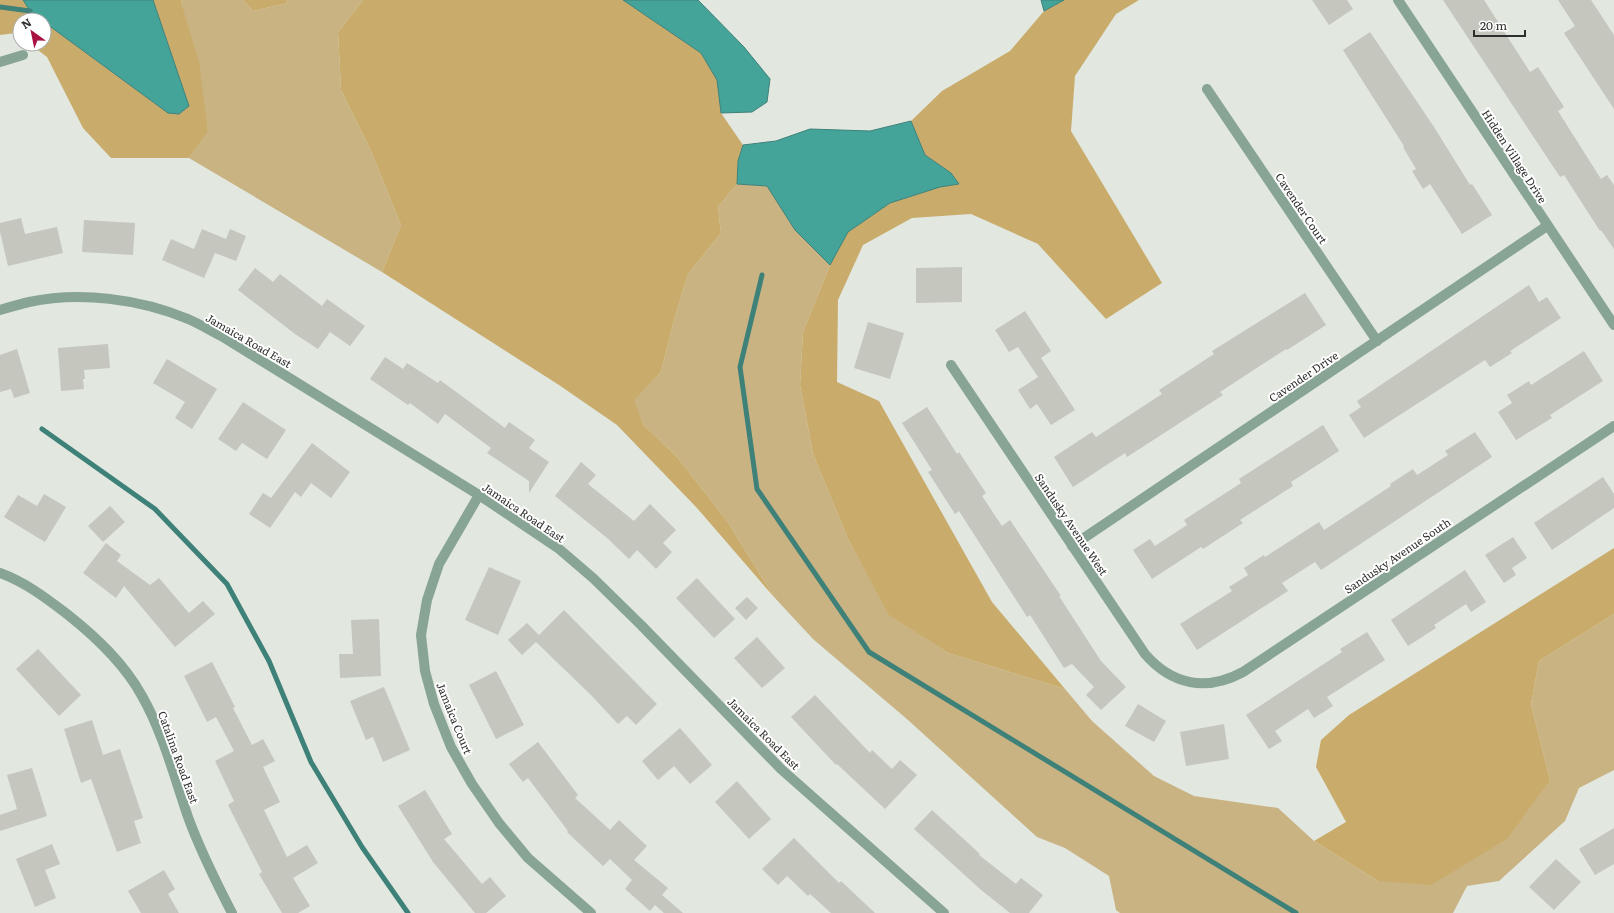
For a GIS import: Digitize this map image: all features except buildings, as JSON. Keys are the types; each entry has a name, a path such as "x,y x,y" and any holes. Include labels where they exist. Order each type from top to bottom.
{"street":[{"name":"Hidden Village Drive","path":"1398,0 1614,325"},
{"path":"0,62 23,55"},
{"name":"Cavender Court","path":"1208,89 1377,341"},
{"name":"Cavender Drive","path":"1072,546 1547,226"},
{"name":"Jamaica Road East","path":"0,310 30,302 73,298 111,299 148,306 188,319 223,337 478,495 558,548 593,578 641,625 781,769 944,913"},
{"name":"Sandusky Avenue West","path":"951,365 1145,654 1155,665 1167,674 1185,681"},
{"name":"Sandusky Avenue South","path":"1185,681 1204,684 1223,681 1243,672 1614,426"},
{"name":"Jamaica Court","path":"478,495 439,564 427,600 422,635 425,671 434,704 451,747 472,784 498,823 528,858 591,913"},
{"name":"Catalina Road East","path":"0,573 17,580 54,604 90,633 117,660 142,694 156,724 192,825 214,878 232,913"}],"shaded area":[{"path":"0,0 23,0 31,12 12,12 12,34 0,35"},
{"path":"153,0 183,0 181,2 199,62 208,131 189,158 111,158 83,128 47,57 40,52 52,52 52,28 168,113 179,114 189,106"},
{"path":"183,0 243,0 253,11 288,3 287,0 363,0 338,32 341,90 371,151 401,225 382,272 189,158 208,130 181,2"},
{"path":"243,0 287,0 288,3 253,11"},
{"path":"363,0 623,0 701,53 717,80 721,113 743,145 738,161 737,184 718,207 721,233 688,274 661,372 634,400 643,424 678,458 727,521 774,597 697,508 617,425 559,385 382,272 401,225 371,151 341,90 338,32"},
{"path":"1064,0 1139,0 1116,14 1075,76 1071,131 1162,283 1106,319 1038,244 971,214 912,218 863,245 838,300 837,382 879,401 992,602 1065,689 948,653 889,615 848,539 813,454 800,385 803,332 830,265 848,232 890,203 940,187 959,184 951,173 925,155 911,121 942,91 1010,51 1044,11"},
{"path":"737,184 767,186 795,230 830,265 803,332 800,385 813,454 848,539 890,615 948,653 1065,689 1092,721 1154,776 1194,796 1278,808 1314,841 1378,881 1550,780 1531,704 1539,661 1614,614 1614,770 1579,788 1565,821 1499,881 1467,886 1453,913 1120,913 1116,910 1109,876 1065,848 1037,837 908,720 813,639 774,597 727,521 678,458 643,424 633,400 661,372 688,274 721,233 718,207"},
{"path":"1614,548 1614,614 1539,661 1531,704 1550,780 1507,839 1431,885 1378,881 1314,841 1346,822 1316,767 1321,740 1349,715"}],"water":[{"path":"23,0 153,0 189,106 179,114 168,113 52,28 52,12 30,11"},
{"path":"623,0 698,0 744,47 770,79 767,102 752,112 721,113 717,80 701,53"},
{"path":"1041,0 1064,0 1044,11"},
{"path":"911,121 925,155 951,173 959,184 940,187 890,203 848,232 830,265 795,230 767,186 737,184 738,161 743,145 776,141 810,129 870,131"}],"waterway":[{"path":"0,7 30,11"},
{"path":"762,275 740,367 757,489 869,652 1296,913"},
{"path":"42,429 155,509 227,584 269,661 311,762 362,847 408,913"}]}
